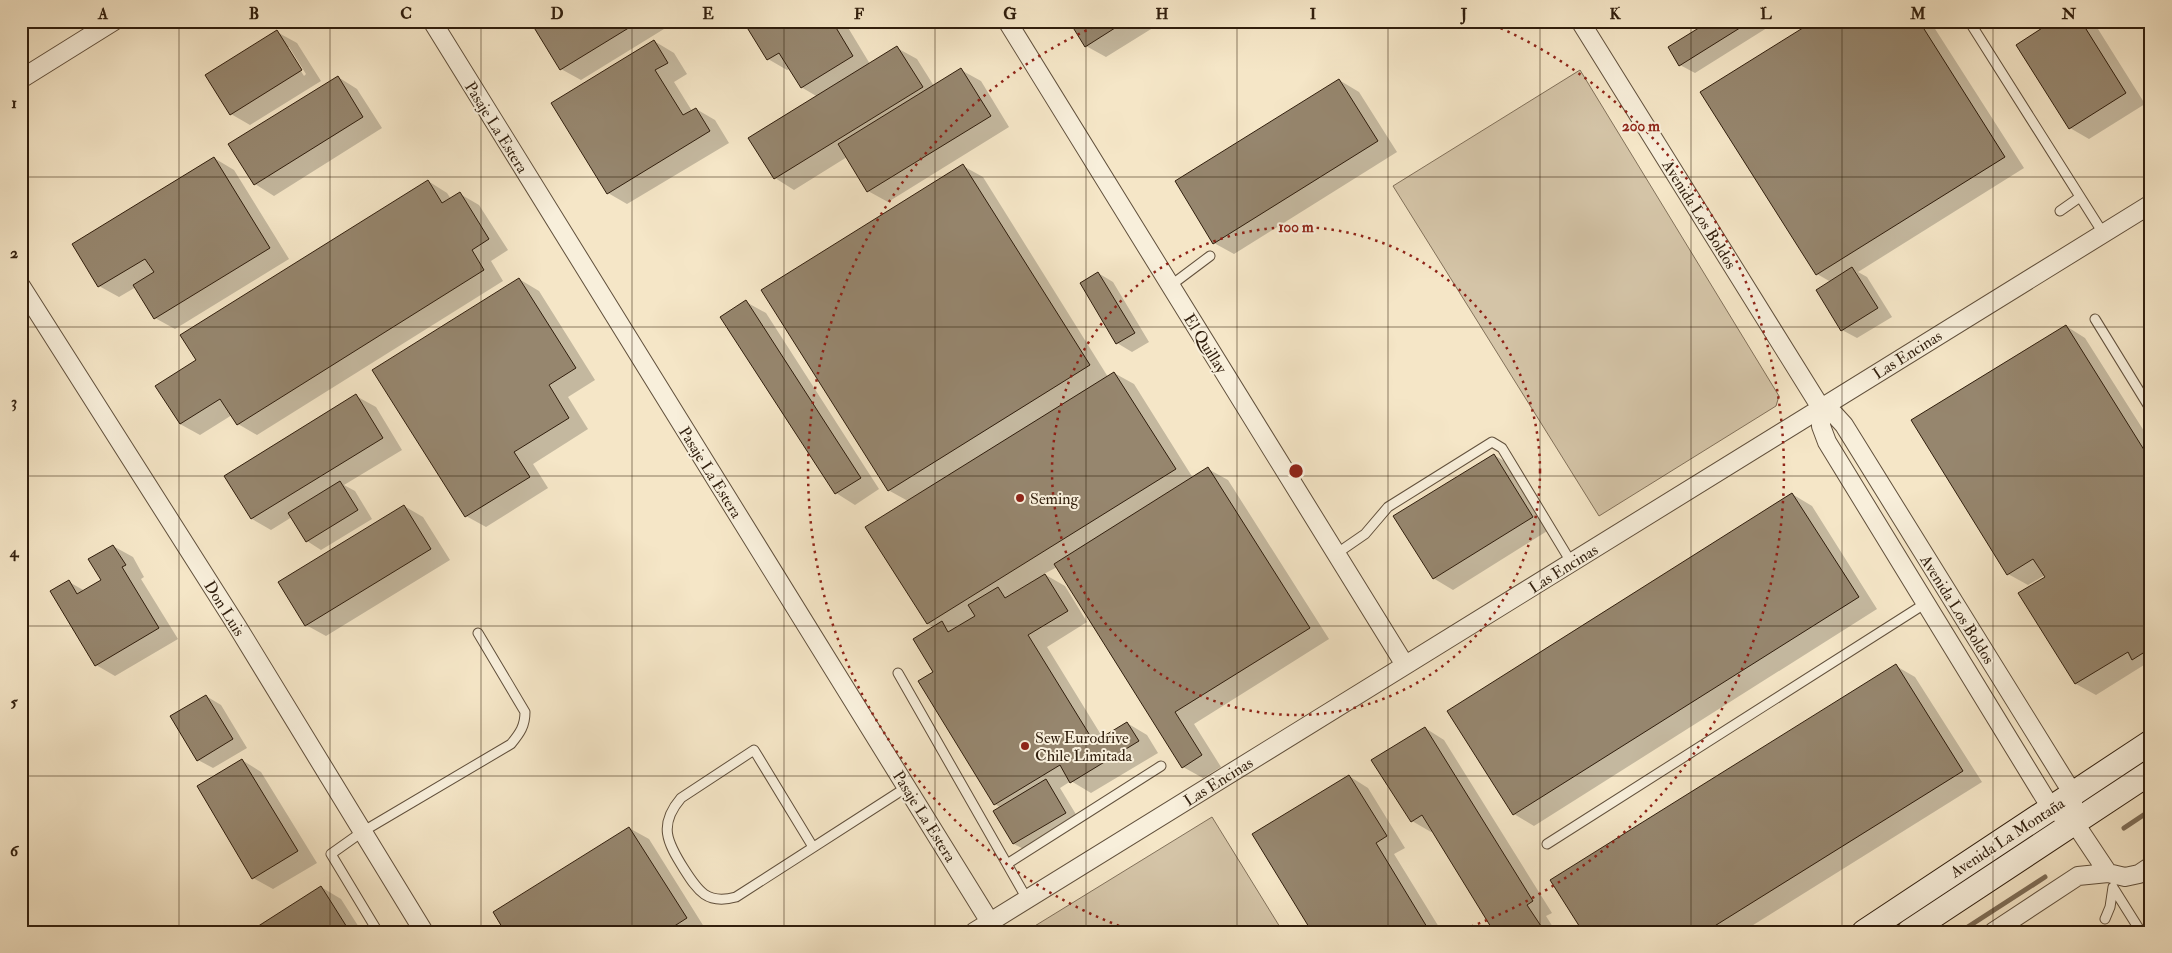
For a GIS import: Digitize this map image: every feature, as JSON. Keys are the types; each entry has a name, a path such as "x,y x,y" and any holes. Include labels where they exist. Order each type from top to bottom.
{"main road":[{"name":"Avenida La Montaña","path":"1864,932 2151,742"},
{"name":"Avenida La Montaña","path":"1908,932 2151,772"}],"street":[{"path":"21,79 114,21"},
{"name":"Pasaje La Estera","path":"432,21 990,922"},
{"name":"El Quillay","path":"1006,21 1405,665"},
{"name":"Avenida Los Boldos","path":"1580,21 1821,408 1821,426 1827,442 2051,808 2074,822 2111,881"},
{"name":"Las Encinas","path":"974,932 2151,204"},
{"name":"Don Luis","path":"21,286 237,626 424,932"},
{"name":"Avenida Los Boldos","path":"1821,408 1834,414 1844,425 2073,794 2074,822"},
{"path":"1992,932 2078,876 2111,881 2139,874 2151,866"}],"lane":[{"path":"1969,21 2103,233"},
{"path":"2060,211 2080,197"},
{"path":"1170,286 1210,256"},
{"path":"2095,319 2151,410"},
{"path":"1336,554 1365,534 1388,507 1492,442 1502,448 1571,562"},
{"path":"1547,844 1926,603"},
{"path":"378,932 331,854 362,832 511,744 521,732 525,712 478,634"},
{"path":"898,673 1027,899"},
{"path":"813,848 754,750 682,798 674,806 667,825 670,848 697,890 712,898 736,897 813,848 907,787"},
{"path":"1007,864 1162,766"},
{"path":"2105,919 2111,881"},
{"path":"2111,881 2141,932"}],"shaded area":[{"path":"1580,70 1779,396 1776,406 1599,516 1393,186"},
{"path":"1212,817 1283,932 1025,932"}],"building":[{"path":"530,21 640,21 560,70"},
{"path":"743,21 832,21 853,56 801,88 779,53 767,60"},
{"path":"1069,21 1126,21 1085,47"},
{"path":"1710,21 1751,21 1679,66 1668,47"},
{"path":"1814,21 1919,21 2005,157 1816,275 1700,92"},
{"path":"2053,21 2081,21 2126,93 2069,129 2016,45"},
{"path":"277,30 302,70 230,115 205,75"},
{"path":"654,40 668,63 655,70 683,115 696,108 710,131 607,194 551,103"},
{"path":"897,46 923,87 774,179 748,138"},
{"path":"961,68 991,116 867,192 838,144"},
{"path":"338,76 363,117 254,185 228,144"},
{"path":"1339,79 1378,141 1213,244 1175,181"},
{"path":"214,157 270,248 154,319 133,285 154,272 145,259 98,287 72,244"},
{"path":"963,164 1090,365 888,491 761,290"},
{"path":"428,180 442,203 460,192 489,239 472,250 484,270 237,425 220,399 180,424 155,386 196,360 180,335"},
{"path":"1852,267 1878,308 1841,331 1816,290"},
{"path":"1098,272 1135,333 1116,344 1080,283"},
{"path":"519,278 576,368 549,385 569,418 514,452 530,477 465,517 372,370"},
{"path":"746,300 861,478 835,494 720,317"},
{"path":"2066,325 2151,461 2151,648 2132,660 2128,652 2075,684 2018,593 2045,577 2033,559 2007,575 1911,420"},
{"name":"Seming","path":"1114,372 1176,469 927,624 865,527"},
{"path":"356,394 383,438 251,519 224,476"},
{"path":"1494,454 1533,517 1433,579 1393,516"},
{"path":"1208,467 1310,628 1175,712 1202,755 1182,768 1054,564"},
{"path":"340,481 358,510 306,542 288,513"},
{"path":"1792,493 1859,597 1513,815 1447,711"},
{"path":"404,505 431,549 305,626 278,582"},
{"path":"113,545 126,565 122,567 159,628 95,666 50,591 69,580 77,594 101,580 88,559"},
{"path":"1045,574 1068,611 1028,635 1094,742 1127,722 1139,741 1070,783 1060,765 994,805 918,681 933,672 913,639 942,621 948,632 975,616 968,605 998,587 1005,598"},
{"path":"1896,664 1963,771 1705,932 1583,932 1550,880"},
{"path":"206,695 233,739 197,761 170,716"},
{"path":"1425,727 1533,901 1527,905 1545,932 1494,932 1422,815 1411,822 1371,760"},
{"path":"242,759 298,851 252,879 197,786"},
{"path":"1349,775 1387,836 1376,843 1430,932 1312,932 1252,834"},
{"path":"1046,779 1066,813 1013,844 993,811"},
{"path":"629,827 687,918 665,932 505,932 493,912"},
{"path":"321,886 350,932 249,932"}],"waterway":[{"path":"2124,828 2151,810"},
{"path":"1960,932 2045,877"}],"place":[{"name":"Seming","path":"1020,498"},
{"name":"Sew Eurodrive Chile Limitada","path":"1025,746"}]}
